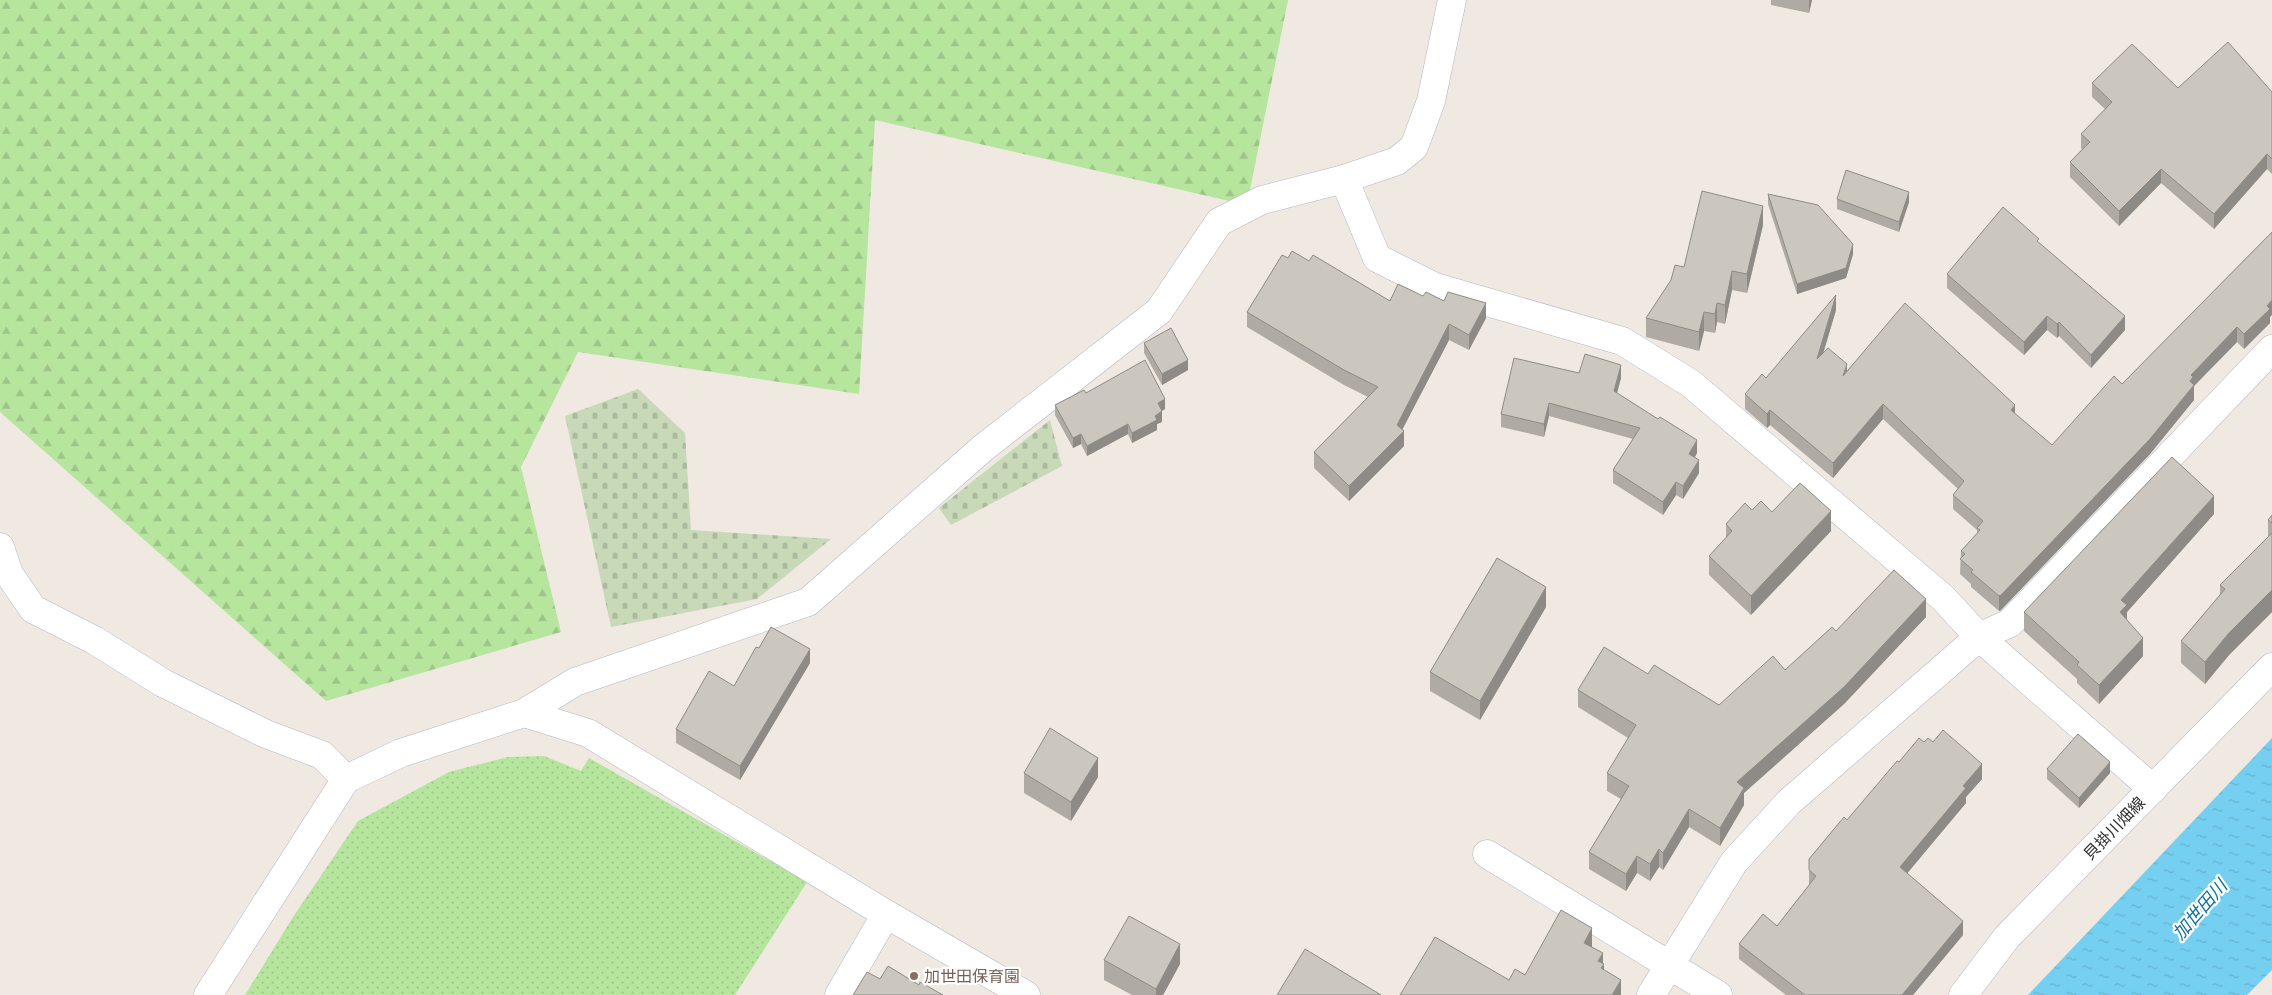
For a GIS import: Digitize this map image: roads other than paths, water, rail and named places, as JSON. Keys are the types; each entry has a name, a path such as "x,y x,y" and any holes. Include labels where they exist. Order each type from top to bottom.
{"street":[{"path":"208,995 346,779 401,753 524,713 576,682 808,602 983,448 1159,311 1220,222 1262,200 1344,179 1397,161 1414,147 1431,101 1452,0"},
{"path":"1344,179 1377,258 1435,287 1622,341 1690,383 1943,598 1979,637 2153,789"},
{"path":"1651,995 1734,862 1789,802 1979,637 2010,623 2272,349"},
{"path":"0,547 9,574 33,608 94,640 163,683 266,734 322,755 346,779"},
{"name":"貝掛川畑線","path":"1963,995 2007,937 2272,668"},
{"path":"524,713 588,733 886,914 1026,995"},
{"path":"1487,854 1718,995"},
{"path":"838,995 886,914"}],"water":[{"name":"加世田川","path":"2272,738 2272,970 2247,995 2028,995"}],"place":[{"name":"加世田保育園","path":"914,976"}]}
